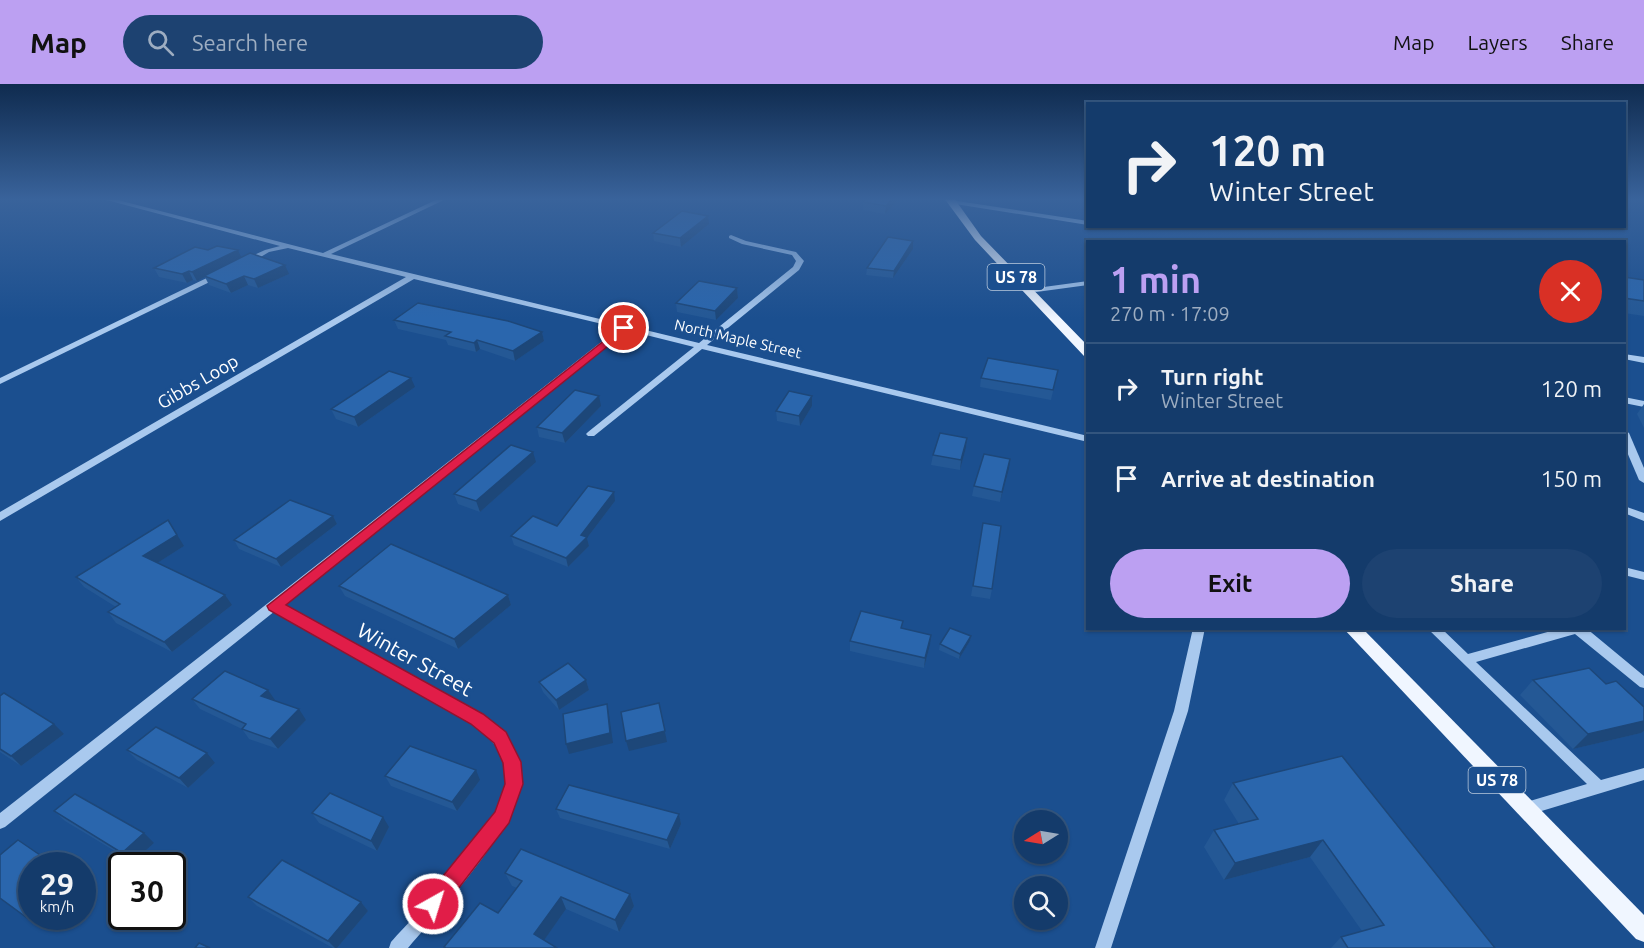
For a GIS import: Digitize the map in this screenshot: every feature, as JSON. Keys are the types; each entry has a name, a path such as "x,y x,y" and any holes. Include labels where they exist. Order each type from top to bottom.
{"main road":[{"name":"US 78","path":"978,238 1086,351"},
{"name":"US 78","path":"1353,630 1644,931"}],"street":[{"name":"North Maple Street","path":"262,238 1086,439"},
{"path":"324,255 359,238"},
{"path":"591,434 796,268 800,261 794,253 744,243 734,238"},
{"path":"236,267 267,251 288,245"},
{"path":"0,381 226,272"},
{"name":"Gibbs Loop","path":"0,517 413,276"},
{"path":"1029,291 1086,283"},
{"path":"0,822 624,328"},
{"path":"1626,356 1644,360"},
{"path":"1626,400 1644,404"},
{"path":"1626,439 1644,480"},
{"path":"1626,510 1644,517"},
{"path":"1626,572 1644,576"},
{"name":"Winter Street","path":"275,606 477,719 500,737 512,762 514,784 502,817 398,948"},
{"path":"1103,948 1181,711 1199,630"},
{"path":"1435,630 1599,787"},
{"path":"1466,660 1574,630"},
{"path":"1579,630 1644,683"},
{"path":"1525,809 1644,774"}],"building":[{"path":"887,238 913,241 894,271 867,268"},
{"path":"217,246 238,250 192,272 182,274 154,268 195,247 208,250"},
{"path":"250,253 285,265 254,279 244,276 226,284 204,276"},
{"path":"1626,277 1644,280 1644,301 1626,298"},
{"path":"699,281 737,288 715,311 676,303"},
{"path":"418,303 508,321 542,332 513,351 477,340 474,343 445,336 451,332 394,320"},
{"path":"988,358 1058,370 1053,390 981,378"},
{"path":"389,371 411,378 354,417 331,409"},
{"path":"575,390 599,396 562,433 537,427"},
{"path":"789,391 812,396 799,416 776,411"},
{"path":"940,433 967,438 961,460 933,455"},
{"path":"511,445 533,452 476,501 454,494"},
{"path":"984,454 1010,459 1002,492 974,486"},
{"path":"588,486 614,492 581,535 587,537 566,558 511,536 533,516 557,526"},
{"path":"290,500 333,516 276,559 234,540"},
{"path":"168,520 177,535 143,556 225,595 164,642 108,612 120,604 76,577"},
{"path":"983,523 1001,526 992,589 973,586"},
{"path":"391,544 508,595 454,639 339,586"},
{"path":"861,611 903,621 901,628 931,635 925,658 850,641"},
{"path":"950,628 971,636 960,654 940,644"},
{"path":"568,663 586,680 556,700 539,682"},
{"path":"1589,668 1606,684 1616,681 1644,707 1644,721 1588,734 1533,680"},
{"path":"225,671 268,690 261,696 299,709 270,739 242,729 246,724 192,699"},
{"path":"4,693 54,724 11,756 0,749 0,696"},
{"path":"659,703 665,731 626,741 621,712"},
{"path":"607,704 610,733 566,744 563,714"},
{"path":"156,727 207,753 179,778 127,750"},
{"path":"410,746 476,770 452,802 385,776"},
{"path":"1342,756 1495,948 1348,948 1341,937 1384,925 1323,840 1235,863 1214,830 1258,819 1233,783"},
{"path":"569,785 679,814 667,840 556,809"},
{"path":"330,793 383,817 371,841 312,813"},
{"path":"75,794 144,833 120,852 54,811"},
{"path":"18,840 36,852 18,852 18,911 0,898 0,855"},
{"path":"521,849 630,894 615,920 561,897 534,934 557,948 444,947 480,903 498,913 522,881 505,873"},
{"path":"282,860 361,902 328,941 248,897"},
{"path":"199,943 210,948 195,948"}],"route":[{"path":"433,904 502,817 514,784 512,762 500,737 477,719 275,606 328,561 624,328"}]}
